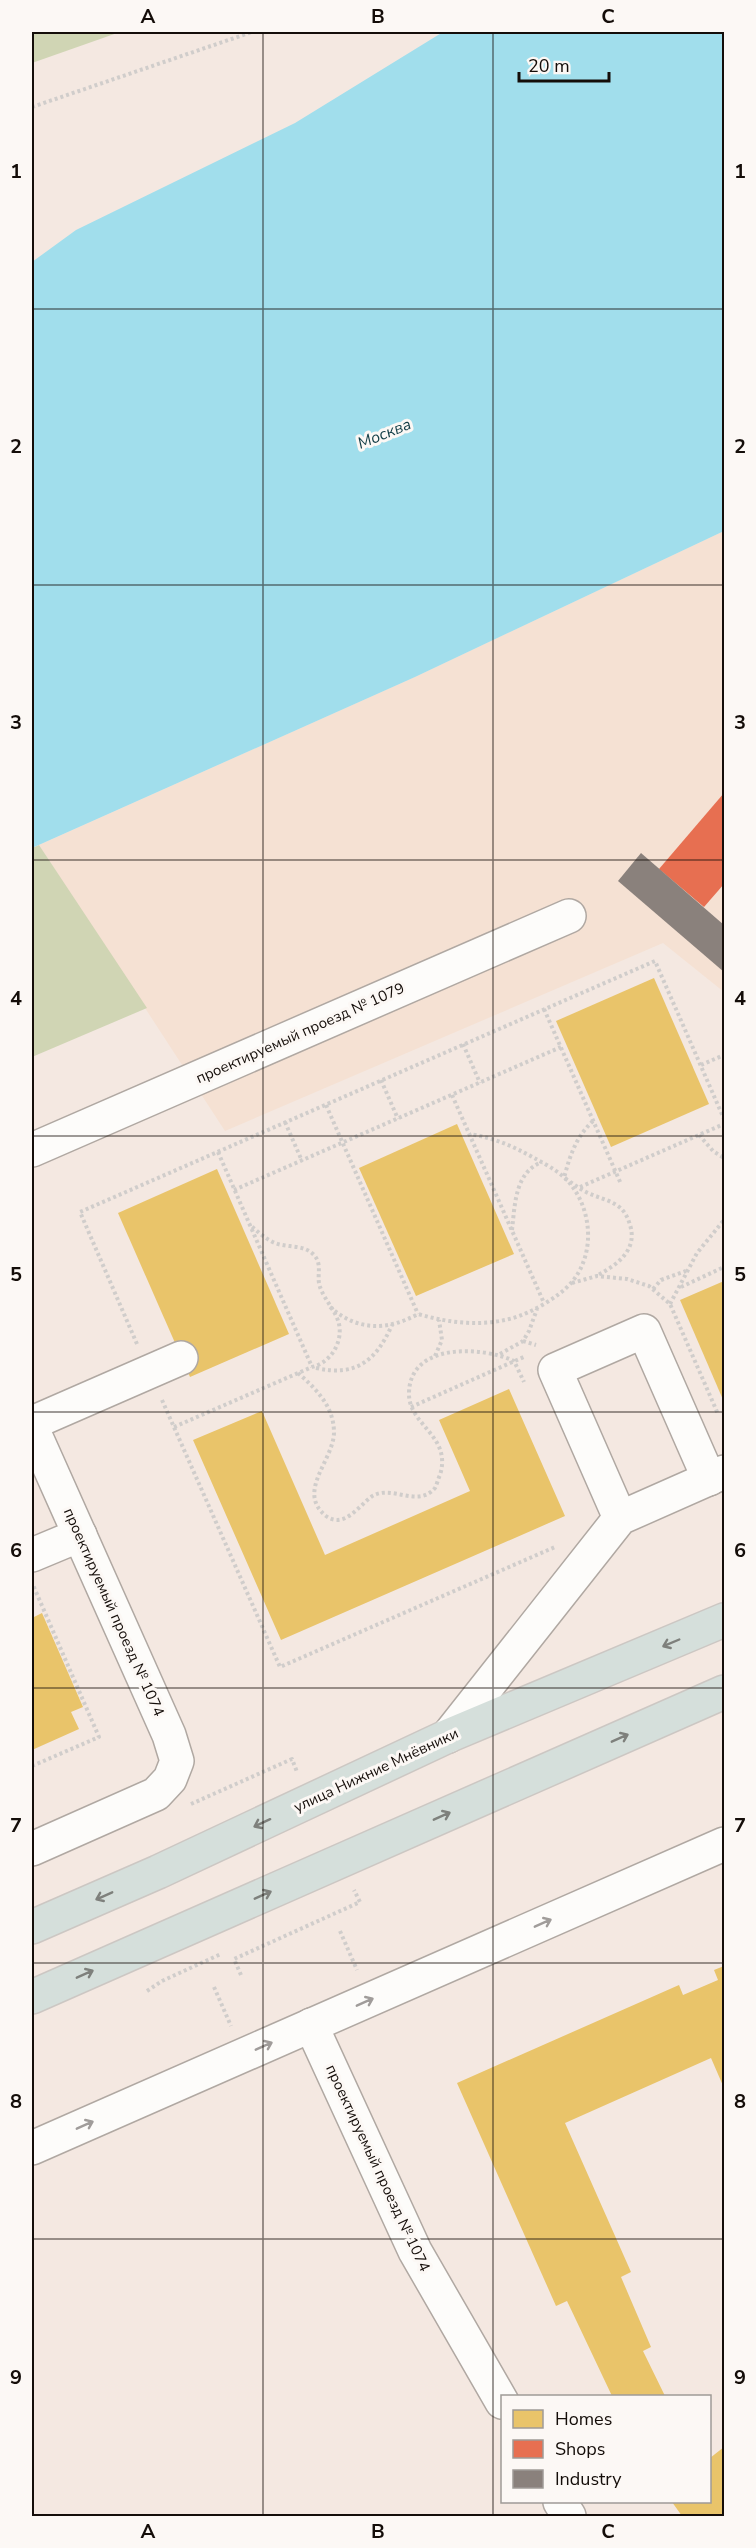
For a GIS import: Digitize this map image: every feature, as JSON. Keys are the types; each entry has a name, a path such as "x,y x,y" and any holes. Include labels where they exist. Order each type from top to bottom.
{"main road":[{"name":"улица Нижние Мнёвники","path":"32,1927 158,1872 448,1736 724,1620"},
{"path":"32,1997 724,1692"}],"street":[{"name":"проектируемый проезд № 1079","path":"32,1150 569,916"},
{"path":"448,1736 620,1518 717,1476 644,1331 555,1370 620,1518"},
{"path":"32,1423 182,1358"},
{"name":"проектируемый проезд № 1074","path":"32,1428 169,1735 177,1761 170,1779 156,1794 32,1849"},
{"path":"32,1556 80,1535"},
{"path":"32,2148 724,1844"},
{"name":"проектируемый проезд № 1074","path":"311,2025 415,2251 501,2400"},
{"path":"561,2503 569,2517"}],"path":[{"path":"32,107 252,32"},
{"path":"557,1545 280,1667 80,1212 655,961 724,1119"},
{"path":"544,1009 621,1184"},
{"path":"463,1044 480,1083"},
{"path":"234,1190 561,1047"},
{"path":"701,1065 724,1055"},
{"path":"381,1080 398,1119"},
{"path":"452,1095 544,1303"},
{"path":"326,1105 418,1314"},
{"path":"564,1178 572,1151 581,1132 593,1121"},
{"path":"285,1122 302,1161"},
{"path":"580,1188 724,1124"},
{"path":"330,1307 343,1319 362,1326 392,1325 404,1322 418,1314 459,1323 484,1323 512,1318 537,1309 571,1283 597,1276 624,1257 631,1246 632,1232 628,1217 619,1207 580,1188 515,1147 489,1137 470,1134"},
{"path":"699,1135 713,1151 724,1158"},
{"path":"218,1152 312,1367"},
{"path":"512,1230 518,1188 525,1172 542,1162"},
{"path":"564,1178 579,1196 587,1216 588,1238 583,1263 571,1283"},
{"path":"670,1304 686,1271 724,1220"},
{"path":"174,1427 312,1367 322,1365 331,1357 337,1342 339,1324 319,1284 320,1268 316,1257 306,1249 272,1243 249,1224"},
{"path":"680,1287 724,1267"},
{"path":"653,1289 661,1280 686,1271"},
{"path":"597,1276 627,1279 653,1289 670,1304 720,1418"},
{"path":"500,1354 523,1341 537,1309"},
{"path":"435,1356 442,1340 439,1320"},
{"path":"312,1367 345,1371 364,1364 378,1351 392,1325"},
{"path":"298,1373 317,1390 326,1403 334,1433 330,1452 313,1490 317,1506 328,1517 341,1519 353,1515 361,1504 375,1494 392,1492 410,1497 426,1495 436,1487 442,1467 440,1449 433,1434 411,1407 409,1392 412,1377 422,1363 450,1352 473,1351 500,1354 514,1361 519,1371"},
{"path":"32,1582 99,1737 32,1766"},
{"path":"188,1806 292,1759 297,1772 287,1777"},
{"path":"241,1975 234,1959 360,1902 354,1890 344,1894"},
{"path":"340,1932 361,1979"},
{"path":"147,1991 162,1981 221,1954"},
{"path":"214,1987 235,2035"}],"shaded area":[{"path":"724,531 724,992 663,943 225,1131 39,845 415,677"}],"green space":[{"path":"32,32 120,32 32,63"},
{"path":"39,845 147,1008 32,1057 32,848"}],"water":[{"name":"Москва","path":"443,32 724,32 724,531 415,677 32,848 32,262 76,230 295,123"}],"building: Homes":[{"path":"654,978 709,1104 611,1147 556,1021"},
{"path":"457,1124 514,1254 416,1296 359,1168"},
{"path":"217,1169 289,1334 190,1377 118,1213"},
{"path":"724,1281 724,1402 680,1300"},
{"path":"509,1389 565,1516 281,1640 193,1440 262,1411 325,1555 470,1491 439,1420"},
{"path":"42,1613 83,1707 71,1712 79,1729 32,1750 32,1618"},
{"path":"724,1966 724,2088 711,2058 565,2123 631,2272 621,2277 651,2347 643,2351 665,2395 612,2395 567,2301 556,2306 457,2083 679,1985 683,1995 718,1980 714,1970"},
{"path":"724,2447 724,2516 682,2516 673,2503 711,2503 711,2457"}],"building: Shops":[{"path":"724,793 724,884 704,907 659,869"}],"building: Industry":[{"path":"641,853 724,925 724,972 618,881"}]}
